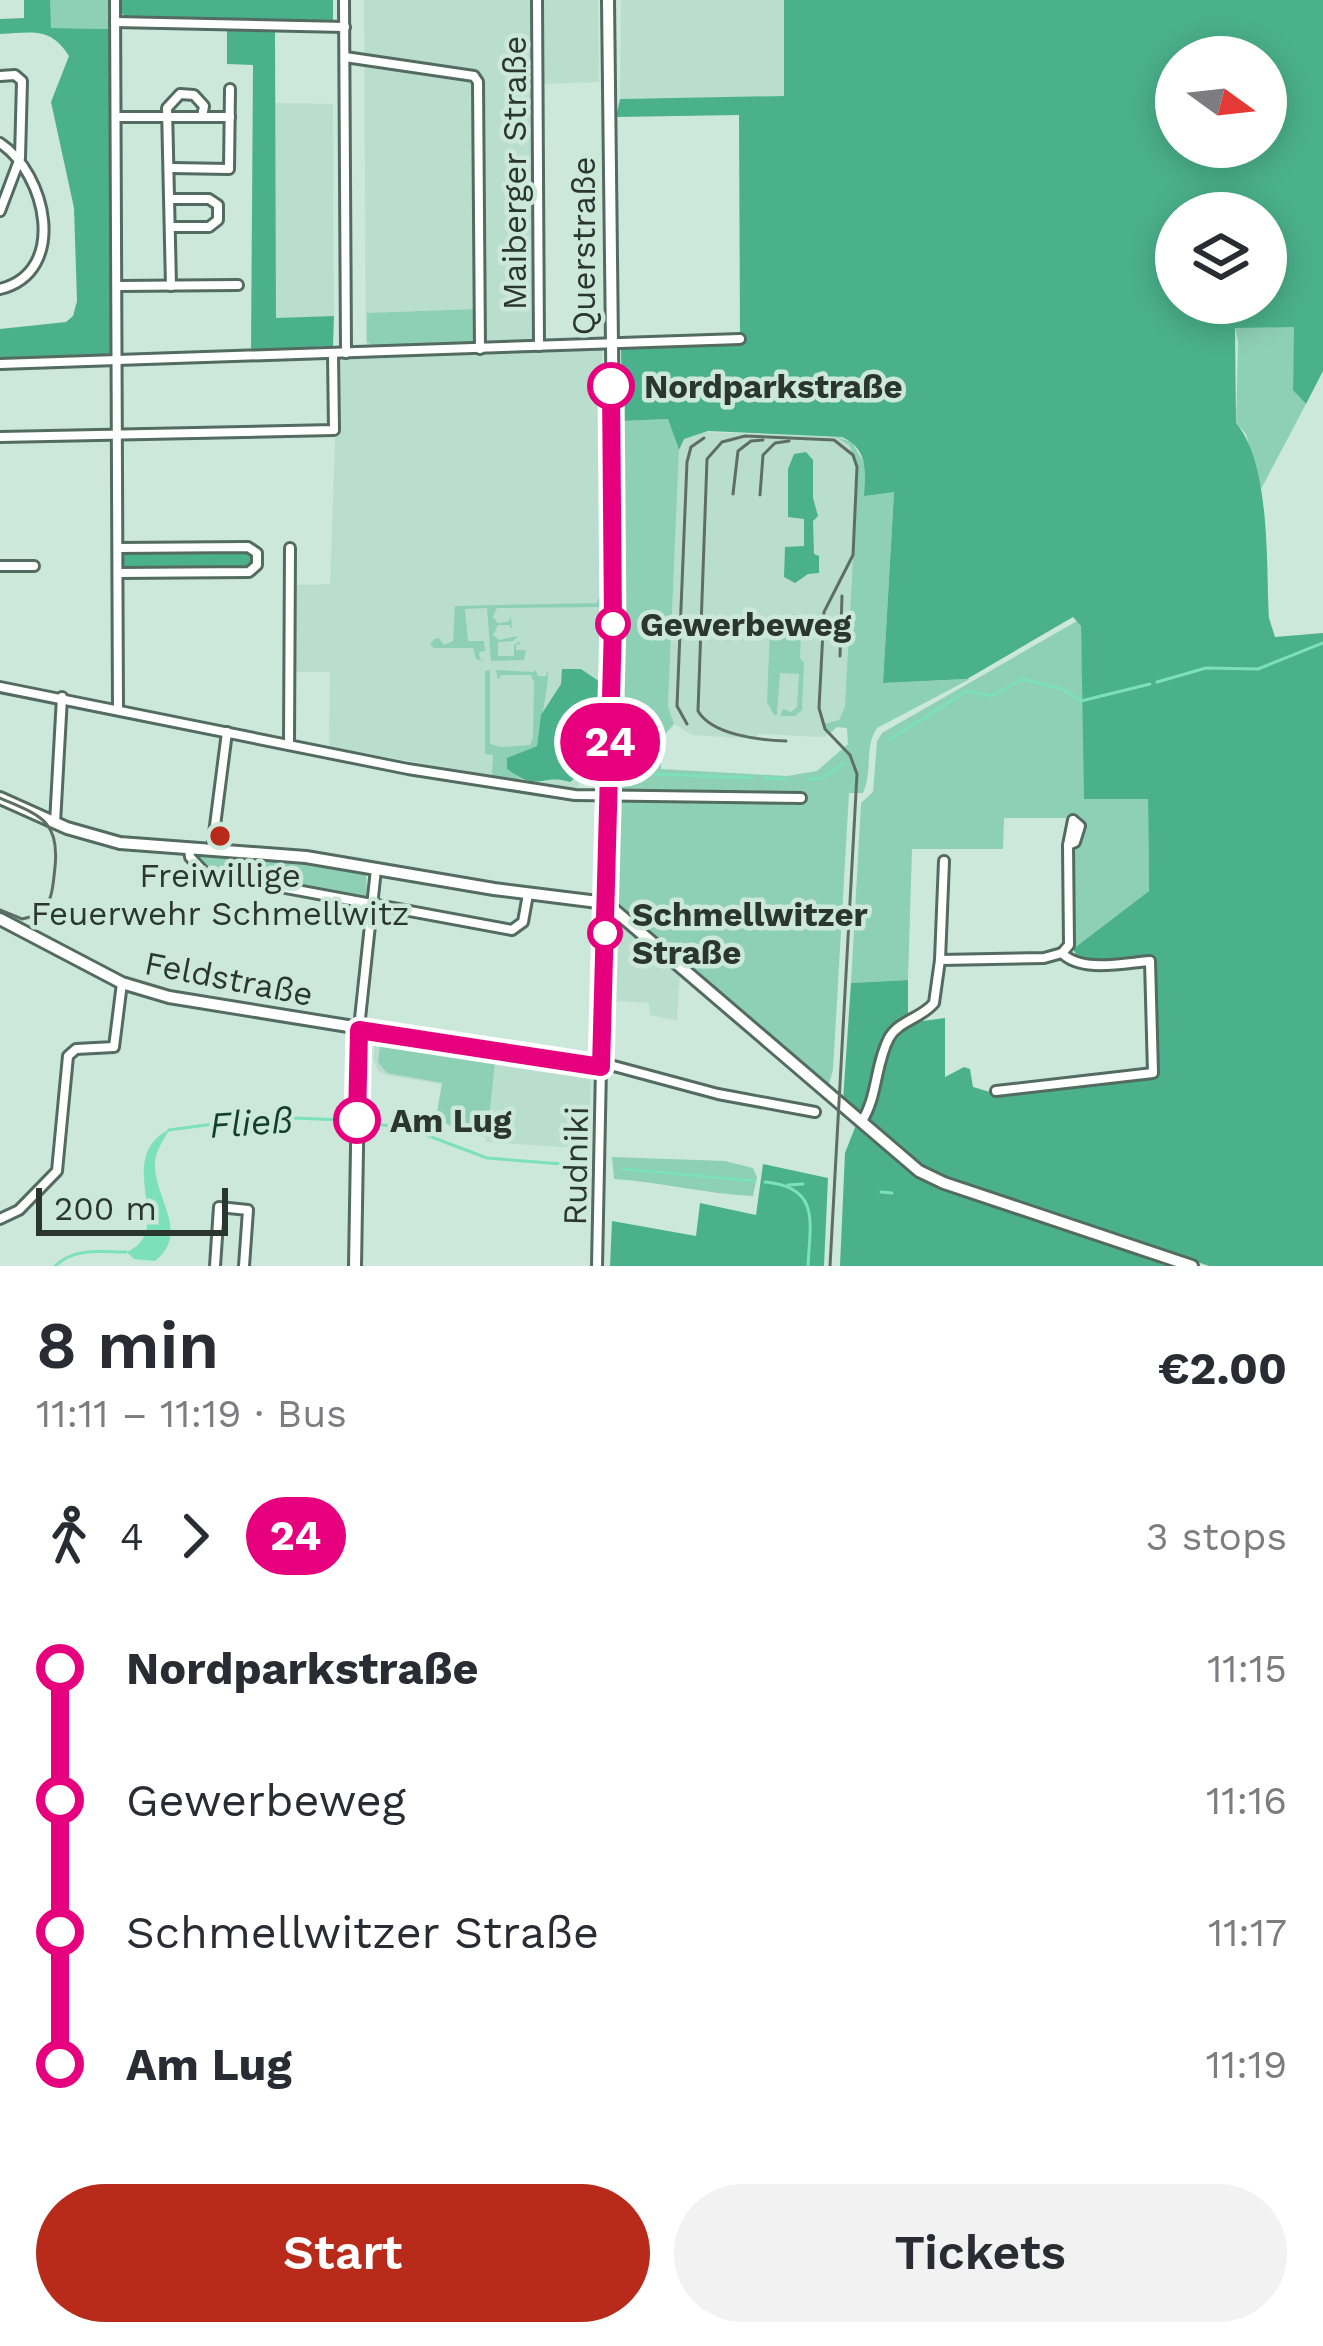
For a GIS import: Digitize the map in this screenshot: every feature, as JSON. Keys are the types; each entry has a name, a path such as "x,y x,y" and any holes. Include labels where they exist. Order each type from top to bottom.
{"street":[{"path":"115,0 118,710"},
{"path":"344,0 346,353"},
{"name":"Maiberger Straße","path":"537,0 539,346"},
{"name":"Querstraße","path":"601,1067 614,517 608,0"},
{"path":"115,22 345,28"},
{"path":"345,58 474,76 478,82 480,349"},
{"path":"0,76 15,75 22,81 20,158 0,211"},
{"path":"171,168 229,169 230,89"},
{"path":"171,286 170,101 188,94 204,106 202,117"},
{"path":"116,117 230,117"},
{"path":"0,143 20,158 40,195 37,261 25,278 0,289"},
{"path":"171,199 209,199 219,212 218,220 209,226 171,227"},
{"path":"118,286 238,285"},
{"path":"0,364 740,339"},
{"path":"0,437 334,430 333,354"},
{"path":"118,548 248,547 257,553 257,565 249,572 118,573"},
{"path":"290,548 290,744"},
{"path":"0,566 34,566"},
{"path":"0,687 449,776 575,795 801,798"},
{"path":"55,823 62,697"},
{"path":"212,851 227,732"},
{"path":"0,798 55,823 119,843 306,857 606,903 931,1178 1192,1266"},
{"path":"940,960 1044,958 1062,953 1069,945 1068,845"},
{"path":"190,849 190,857 205,873 516,930 523,922 528,894"},
{"path":"862,1121 892,1033 934,1003 944,861"},
{"path":"355,1266 359,1030 376,869"},
{"name":"Feldstraße","path":"0,919 122,983 190,1002 610,1065 718,1094 815,1112"},
{"path":"996,1091 1153,1073 1150,962 1070,962 1062,953"},
{"path":"0,1219 19,1210 57,1172 68,1056 76,1049 114,1047 122,983"},
{"name":"Rudniki","path":"597,1266 601,1067"},
{"path":"215,1266 219,1208 248,1210 244,1266"}],"shaded area":[{"path":"24,0 50,0 51,28 111,29 114,346 105,355 0,359 0,329 66,322 77,301 74,208 51,102 69,56 47,36 0,34 0,19 24,18"},
{"path":"50,0 111,0 111,29 50,28"},
{"path":"120,0 333,0 333,25 126,18"},
{"path":"364,0 535,0 537,351 602,350 607,505 603,702 577,790 329,747 330,672 292,672 293,585 330,584 338,357 366,355"},
{"path":"539,0 598,0 599,82 540,84"},
{"path":"621,0 784,0 785,96 620,99"},
{"path":"784,0 1323,0 1323,371 1306,404 1293,390 1294,327 1235,328 1236,423 1256,463 1261,488 1269,618 1275,637 1323,633 1323,1266 1209,1266 943,1176 922,1165 843,1101 851,983 908,980 908,1023 945,1018 945,1077 964,1067 970,1069 973,1087 1000,1095 1155,1077 1152,959 1079,959 1073,949 1149,891 1148,799 1084,799 1081,626 1073,617 967,679 883,683 894,492 864,496 864,462 850,442 842,437 708,431 684,439 679,450 668,419 622,421 621,346 745,342 740,335 739,115 616,117 620,99 784,96"},
{"path":"227,30 275,32 276,318 334,316 333,346 251,350 253,65 227,64"},
{"path":"275,103 333,104 334,316 276,319"},
{"path":"477,309 472,342 367,342 367,313"},
{"path":"1295,326 1293,389 1306,404 1261,489 1246,434 1236,423 1235,327"},
{"path":"668,419 679,450 668,706 674,724 661,739 661,769 787,776 817,771 848,744 847,728 837,727 830,733 824,724 839,720 845,707 858,467 849,445 834,436 852,442 866,467 894,491 883,683 970,679 877,728 863,793 849,793 833,1070 828,1087 617,906 625,514 622,421"},
{"path":"701,432 842,437 864,459 847,728 837,727 824,737 758,734 755,739 692,735 674,724 668,706 679,450 683,439"},
{"path":"806,452 813,460 818,516 813,521 814,554 819,556 819,573 795,583 784,577 785,547 804,546 804,519 788,517 788,469 794,454"},
{"path":"121,549 246,549 254,563 247,568 120,570"},
{"path":"606,598 606,607 497,608 493,617 498,623 511,617 512,629 498,625 493,635 499,640 518,636 498,642 498,656 514,656 514,645 519,642 516,650 526,650 524,660 491,661 487,608 465,609 468,641 484,641 485,651 479,652 485,662 476,659 473,648 430,645 439,638 444,645 453,641 455,606 596,603"},
{"path":"798,614 805,621 800,658 804,663 802,710 795,716 780,716 783,709 791,712 797,707 799,674 780,673 774,715 767,702 770,628 781,628 787,615"},
{"path":"1077,621 1081,626 1085,798 1148,798 1149,891 1073,949 1071,818 1004,818 1003,849 912,849 908,980 851,983 861,803 873,792 877,741 882,733"},
{"path":"535,669 538,676 546,676 548,669 537,746 507,758 507,769 526,783 492,777 493,755 485,754 485,671 490,670 490,744 501,747 530,745 534,683 531,675 501,675 498,680 496,670"},
{"path":"562,669 581,669 603,684 602,757 570,782 534,782 507,769 507,758 537,746 541,715 561,684"},
{"path":"194,853 306,860 366,870 367,896 362,900 208,870 194,861"},
{"path":"615,916 680,971 677,1021 650,1015 649,1003 615,1001"},
{"path":"375,1043 587,1076 591,1080 588,1149 486,1142 490,1092 386,1075 378,1071 373,1058"},
{"path":"380,1046 495,1062 487,1137 462,1132 436,1118 442,1083 387,1073 378,1062"},
{"path":"856,1125 914,1172 1180,1266 840,1266 845,1153"},
{"path":"170,1129 155,1164 170,1239 155,1261 134,1259 127,1252 141,1242 147,1228 146,1157 153,1142"},
{"path":"612,1157 725,1161 753,1168 757,1177 753,1196 614,1179"},
{"path":"763,1164 828,1178 824,1266 610,1266 612,1221 696,1236 700,1203 756,1215"}],"waterway":[{"path":"1157,682 1206,668 1258,669 1323,643"},
{"path":"887,741 967,691 991,696 1023,679 1062,689 1081,701 1150,684"},
{"path":"809,779 821,778 844,764"},
{"path":"655,774 752,778"},
{"path":"764,778 787,779"},
{"name":"Fließ","path":"169,1130 266,1117 344,1120"},
{"name":"Fließ","path":"377,1124 413,1130 487,1158 574,1165"},
{"name":"Fließ","path":"622,1169 755,1181"},
{"name":"Fließ","path":"765,1182 783,1185 804,1199 810,1222 808,1266"},
{"name":"Fließ","path":"788,1185 803,1184"},
{"name":"Fließ","path":"881,1192 892,1193"},
{"name":"Fließ","path":"55,1266 79,1253 126,1252"}],"tram line":[{"path":"786,741 725,731 698,711 707,459 722,442 745,436 834,440 853,455 857,467 853,555 824,612 819,708 825,729 850,755 857,774 830,1266"},
{"path":"687,724 677,706 687,462 691,447 704,438"},
{"path":"733,494 738,451 751,441 763,440"},
{"path":"760,495 763,455 775,443 789,441"},
{"path":"840,656 842,596"},
{"path":"0,798 44,821 56,851 52,891 42,914 22,919 0,910"}],"bus line":[{"name":"24","path":"357,1120 359,1030 601,1067 613,624 611,386"}],"place":[{"name":"Nordparkstraße","path":"611,386"},
{"name":"Gewerbeweg","path":"613,624"},
{"name":"Freiwillige Feuerwehr Schmellwitz","path":"220,836"},
{"name":"Schmellwitzer Straße","path":"605,933"},
{"name":"Am Lug","path":"357,1120"}]}
